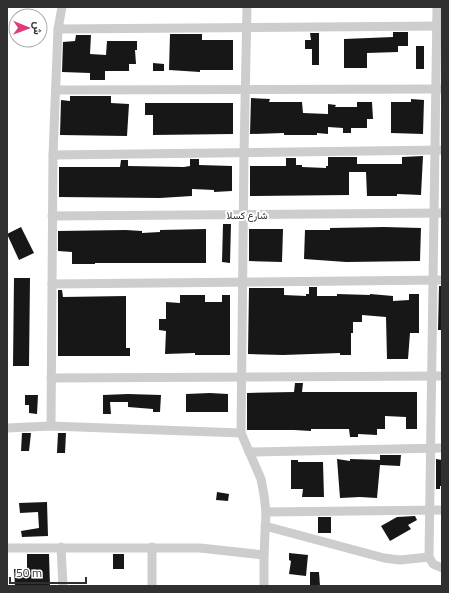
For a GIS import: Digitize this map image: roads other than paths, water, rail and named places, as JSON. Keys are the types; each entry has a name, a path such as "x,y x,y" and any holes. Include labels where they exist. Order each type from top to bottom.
{"street":[{"path":"51,426 53,155 58,29 62,7"},
{"path":"247,7 241,433 261,480 266,512 264,586"},
{"path":"437,7 439,26 437,280 431,376 429,448 430,510 428,557 433,564 442,568"},
{"path":"58,29 247,26 439,26"},
{"path":"56,90 438,89"},
{"path":"53,155 438,150"},
{"name":"شارع كسلا","path":"52,216 438,214"},
{"path":"52,284 437,280"},
{"path":"51,378 442,376"},
{"path":"7,428 51,426 241,433"},
{"path":"249,452 442,448"},
{"path":"266,512 442,510"},
{"path":"265,526 384,558 400,560 428,557"},
{"path":"61,547 62,586"},
{"path":"7,548 200,548 264,555"},
{"path":"152,548 152,586"}]}
